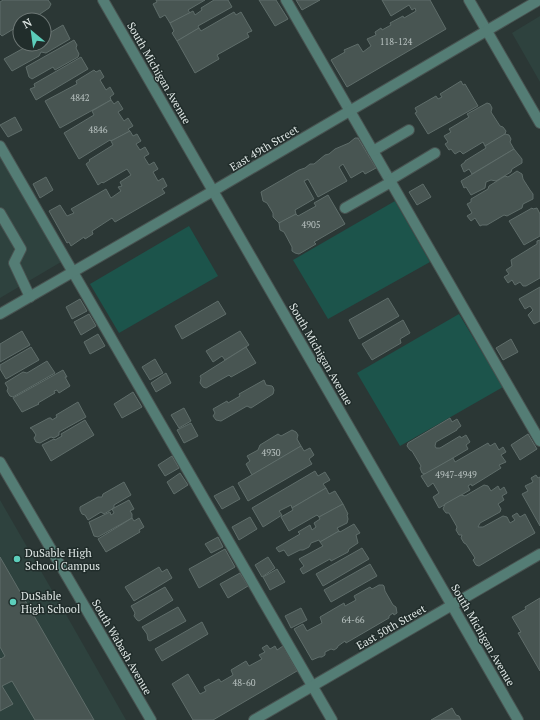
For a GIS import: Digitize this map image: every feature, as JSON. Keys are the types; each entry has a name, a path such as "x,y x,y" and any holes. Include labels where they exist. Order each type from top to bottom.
{"street":[{"name":"South Michigan Avenue","path":"103,0 518,720"},
{"path":"286,0 540,441"},
{"path":"469,0 540,123"},
{"name":"East 49th Street","path":"0,314 539,0"},
{"path":"373,151 409,130"},
{"path":"0,146 332,720"},
{"path":"346,208 435,153"},
{"path":"0,212 21,249 14,263 30,297"},
{"name":"South Wabash Avenue","path":"0,462 151,720"},
{"name":"East 50th Street","path":"254,720 540,554"}],"shaded area":[{"path":"540,16 540,82 512,33"},
{"path":"0,146 66,259 0,298"},
{"name":"DuSable High School Campus","path":"0,500 68,618 126,720 0,720"}],"green space":[{"path":"395,201 430,262 328,319 293,260"},
{"path":"189,226 218,276 119,333 90,284"},
{"path":"459,314 503,387 400,446 357,373"}],"building":[{"path":"3,0 48,0 51,4 49,8 43,12 12,12 12,30 2,36 0,34 0,2"},
{"path":"156,0 205,0 188,10 190,13 170,23 165,15 160,18 153,4 157,2"},
{"path":"214,0 228,0 232,7 198,26 199,28 177,41 172,33 174,31 170,23 193,11 195,15 202,10 201,8"},
{"path":"259,0 276,0 288,19 275,26"},
{"path":"296,0 320,0 302,10"},
{"path":"382,0 430,0 446,29 347,87 331,60 345,52 344,50 358,44 363,52 371,46 367,39 376,35 375,32 381,28 382,30 391,25 390,23 403,16 404,18 416,11 415,8 412,10 409,5 391,16"},
{"path":"234,12 236,15 241,12 252,31 247,33 249,37 217,55 219,59 195,73 177,41 199,28 201,31"},
{"path":"63,25 70,39 52,50 52,31"},
{"path":"74,40 77,45 76,48 79,54 78,57 55,70 53,67 32,79 29,77 26,67"},
{"path":"17,52 41,52 39,56 12,71 4,59"},
{"path":"81,57 88,69 36,100 30,89 35,87 34,84"},
{"path":"94,70 96,72 100,70 104,77 100,80 106,90 110,87 114,94 110,97 111,100 60,128 45,101 77,84 76,81"},
{"path":"461,81 463,85 465,84 478,106 428,134 415,113 417,112 415,108 436,96 438,99 442,97 440,94"},
{"path":"111,100 114,104 118,101 123,109 118,112 124,121 128,118 133,126 128,129 130,131 111,141 110,140 79,159 64,133 94,115 92,111"},
{"path":"487,103 490,104 492,108 491,112 500,126 506,131 505,134 485,146 483,142 463,154 460,151 455,154 451,149 449,150 445,144 448,142 444,136 451,132 449,129 469,117 467,114"},
{"path":"15,117 22,130 8,137 0,125"},
{"path":"130,131 133,136 137,134 141,141 136,144 140,150 145,147 149,154 144,157 149,165 154,162 158,169 153,172 158,181 163,178 167,186 162,189 165,193 115,222 112,218 92,231 93,234 85,239 84,237 71,246 69,242 67,243 49,211 60,205 67,216 74,213 71,209 106,189 111,198 121,191 118,187 122,186 120,182 131,175 127,169 98,185 86,164 90,161 89,160 113,145 111,141"},
{"path":"505,134 509,135 511,139 510,142 514,149 472,174 469,169 464,172 461,165 465,161 486,148 485,146"},
{"path":"355,138 358,138 376,168 365,174 363,171 351,178 343,164 339,167 347,181 318,197 308,179 304,181 314,199 295,210 296,214 279,223 273,217 273,213 267,203 263,201 261,192 310,164 314,164 325,155 349,143"},
{"path":"514,149 522,159 522,163 512,169 511,172 496,181 491,180 486,182 485,188 471,195 466,187 464,188 461,181"},
{"path":"517,171 522,174 523,179 533,194 533,199 523,204 522,208 507,216 504,215 487,225 480,226 475,218 471,221 467,216 472,213 467,204 471,202 471,199 488,189 489,186 505,176 508,177"},
{"path":"46,177 53,190 40,198 33,184"},
{"path":"423,184 431,197 417,205 409,192"},
{"path":"328,195 345,224 314,242 316,244 299,254 295,253 292,251 292,247 284,232 280,230 279,223 296,214 298,216 316,206 314,203"},
{"path":"532,208 537,208 540,214 540,236 524,245 509,221"},
{"path":"540,240 540,278 526,286 523,286 520,282 515,285 512,280 508,283 504,277 509,274 506,270 512,266 511,260 537,244 537,241"},
{"path":"540,287 540,321 534,324 528,315 533,310 530,306 525,309 519,299"},
{"path":"388,298 399,316 359,339 349,320"},
{"path":"80,299 87,311 72,319 66,307"},
{"path":"218,301 226,314 182,339 175,326"},
{"path":"89,314 96,326 81,335 74,322"},
{"path":"403,320 410,333 400,339 401,343 372,360 362,344"},
{"path":"22,331 30,345 0,362 0,344"},
{"path":"240,331 249,345 225,360 222,356 213,362 206,351"},
{"path":"98,334 105,346 90,354 84,342"},
{"path":"511,339 518,352 503,360 496,348"},
{"path":"31,347 39,360 6,379 0,369 0,365"},
{"path":"246,347 256,363 231,377 229,375 206,388 203,387 200,383 200,376"},
{"path":"155,359 163,373 150,380 142,367"},
{"path":"47,361 55,373 13,397 10,396 5,383 23,372 27,373"},
{"path":"63,370 70,386 59,393 57,390 54,391 55,393 38,403 39,404 22,412 13,398"},
{"path":"166,373 171,383 156,392 151,383"},
{"path":"264,380 266,385 273,387 273,394 251,408 247,406 221,421 216,420 213,416 215,413 213,409 227,401 228,403 240,396 239,394"},
{"path":"133,392 142,407 122,418 114,404"},
{"path":"78,402 86,417 59,432 59,435 54,438 51,437 40,443 36,442 34,438 36,435 30,428 49,418 52,420 57,417 56,415"},
{"path":"184,408 191,421 179,428 171,415"},
{"path":"450,418 452,422 457,419 461,426 457,430 436,442 436,448 440,448 460,436 461,438 466,435 470,442 466,445 468,449 426,474 422,473 420,468 421,466 412,451 407,446 408,443"},
{"path":"85,420 94,435 51,461 42,445 62,436 61,434"},
{"path":"191,423 198,436 184,443 177,430"},
{"path":"292,430 298,435 297,439 301,446 252,475 246,464 250,461 247,456 258,450 260,445 278,434 281,436"},
{"path":"528,434 537,449 520,460 511,445"},
{"path":"488,443 490,446 495,443 499,450 503,447 506,452 501,455 506,462 499,465 501,468 472,486 471,484 468,486 470,490 439,508 433,497 439,493 433,483 428,487 421,476 453,458 455,462"},
{"path":"301,446 304,451 310,448 314,455 309,459 312,464 248,501 238,483"},
{"path":"172,456 179,468 165,476 158,465"},
{"path":"315,471 318,476 325,472 330,480 323,484 326,488 292,508 291,505 279,511 282,515 263,527 252,508"},
{"path":"180,473 188,485 174,494 167,482"},
{"path":"536,475 538,478 540,477 540,526 522,494 528,491 525,486 533,482 531,478"},
{"path":"124,482 131,495 114,505 114,508 104,514 101,512 88,520 85,515 82,514 80,507 98,497 102,497 103,494"},
{"path":"484,485 488,486 491,491 498,486 500,490 504,487 507,493 502,496 504,500 498,504 501,509 500,512 480,523 478,527 483,527 503,516 507,517 510,523 515,520 512,516 517,513 520,517 525,514 535,533 479,566 476,565 473,560 475,558 461,538 462,535 459,535 456,530 457,527 449,513 446,513 443,509 445,504 461,495 465,496"},
{"path":"233,486 240,499 222,509 214,496"},
{"path":"326,488 329,494 335,491 343,504 319,517 317,515 289,531 281,517 293,510 292,508"},
{"path":"129,500 134,509 130,511 132,518 98,537 94,536 89,522 110,512 111,515 114,513 112,509"},
{"path":"343,504 348,514 348,519 347,523 337,528 339,531 320,542 319,540 311,543 309,547 288,556 284,550 279,552 276,548 300,534 298,532 310,525 312,530 316,527 314,523 320,519 319,517"},
{"path":"250,517 257,529 239,540 232,527"},
{"path":"132,518 134,521 139,518 144,527 139,530 140,532 106,552 98,539"},
{"path":"354,524 360,533 356,535 358,543 349,549 348,552 331,561 330,559 303,574 300,569 304,566 299,559 323,546 320,542"},
{"path":"218,537 223,547 211,553 205,544"},
{"path":"362,548 369,559 323,586 316,574"},
{"path":"225,549 235,567 199,588 189,569"},
{"name":"DuSable High School","path":"0,557 94,720 35,720 12,681 2,686 13,704 0,711 0,658 1,659 5,656 0,647"},
{"path":"268,557 275,568 262,577 255,565"},
{"path":"370,564 377,576 331,602 324,590"},
{"path":"159,567 162,572 167,569 172,578 134,601 125,587"},
{"path":"277,569 285,582 270,590 263,577"},
{"path":"240,573 248,586 228,598 220,584"},
{"path":"379,585 384,586 385,591 393,605 396,607 397,613 394,615 393,613 389,616 389,618 346,643 345,641 334,650 331,649 325,652 325,655 322,657 312,660 294,629 303,624 307,631 322,623 320,617 344,603 345,606 356,600 354,596 370,587 372,589"},
{"path":"165,587 173,600 139,621 137,620 131,606"},
{"path":"540,598 540,671 518,633 521,632 512,617 526,609 525,607"},
{"path":"178,607 186,621 150,641 148,640 147,634 142,627"},
{"path":"301,608 307,620 291,628 285,616"},
{"path":"202,622 208,634 162,661 155,649"},
{"path":"267,645 270,649 275,646 277,650 283,646 297,671 213,720 193,720 172,684 188,674 200,694 206,691 204,687 219,679 221,682 233,675 231,670 246,661 249,666 262,659 259,655 265,652 262,648"},
{"path":"452,708 461,720 431,720"}],"place":[{"name":"DuSable High School Campus","path":"17,559"},
{"name":"DuSable High School","path":"13,602"}]}
